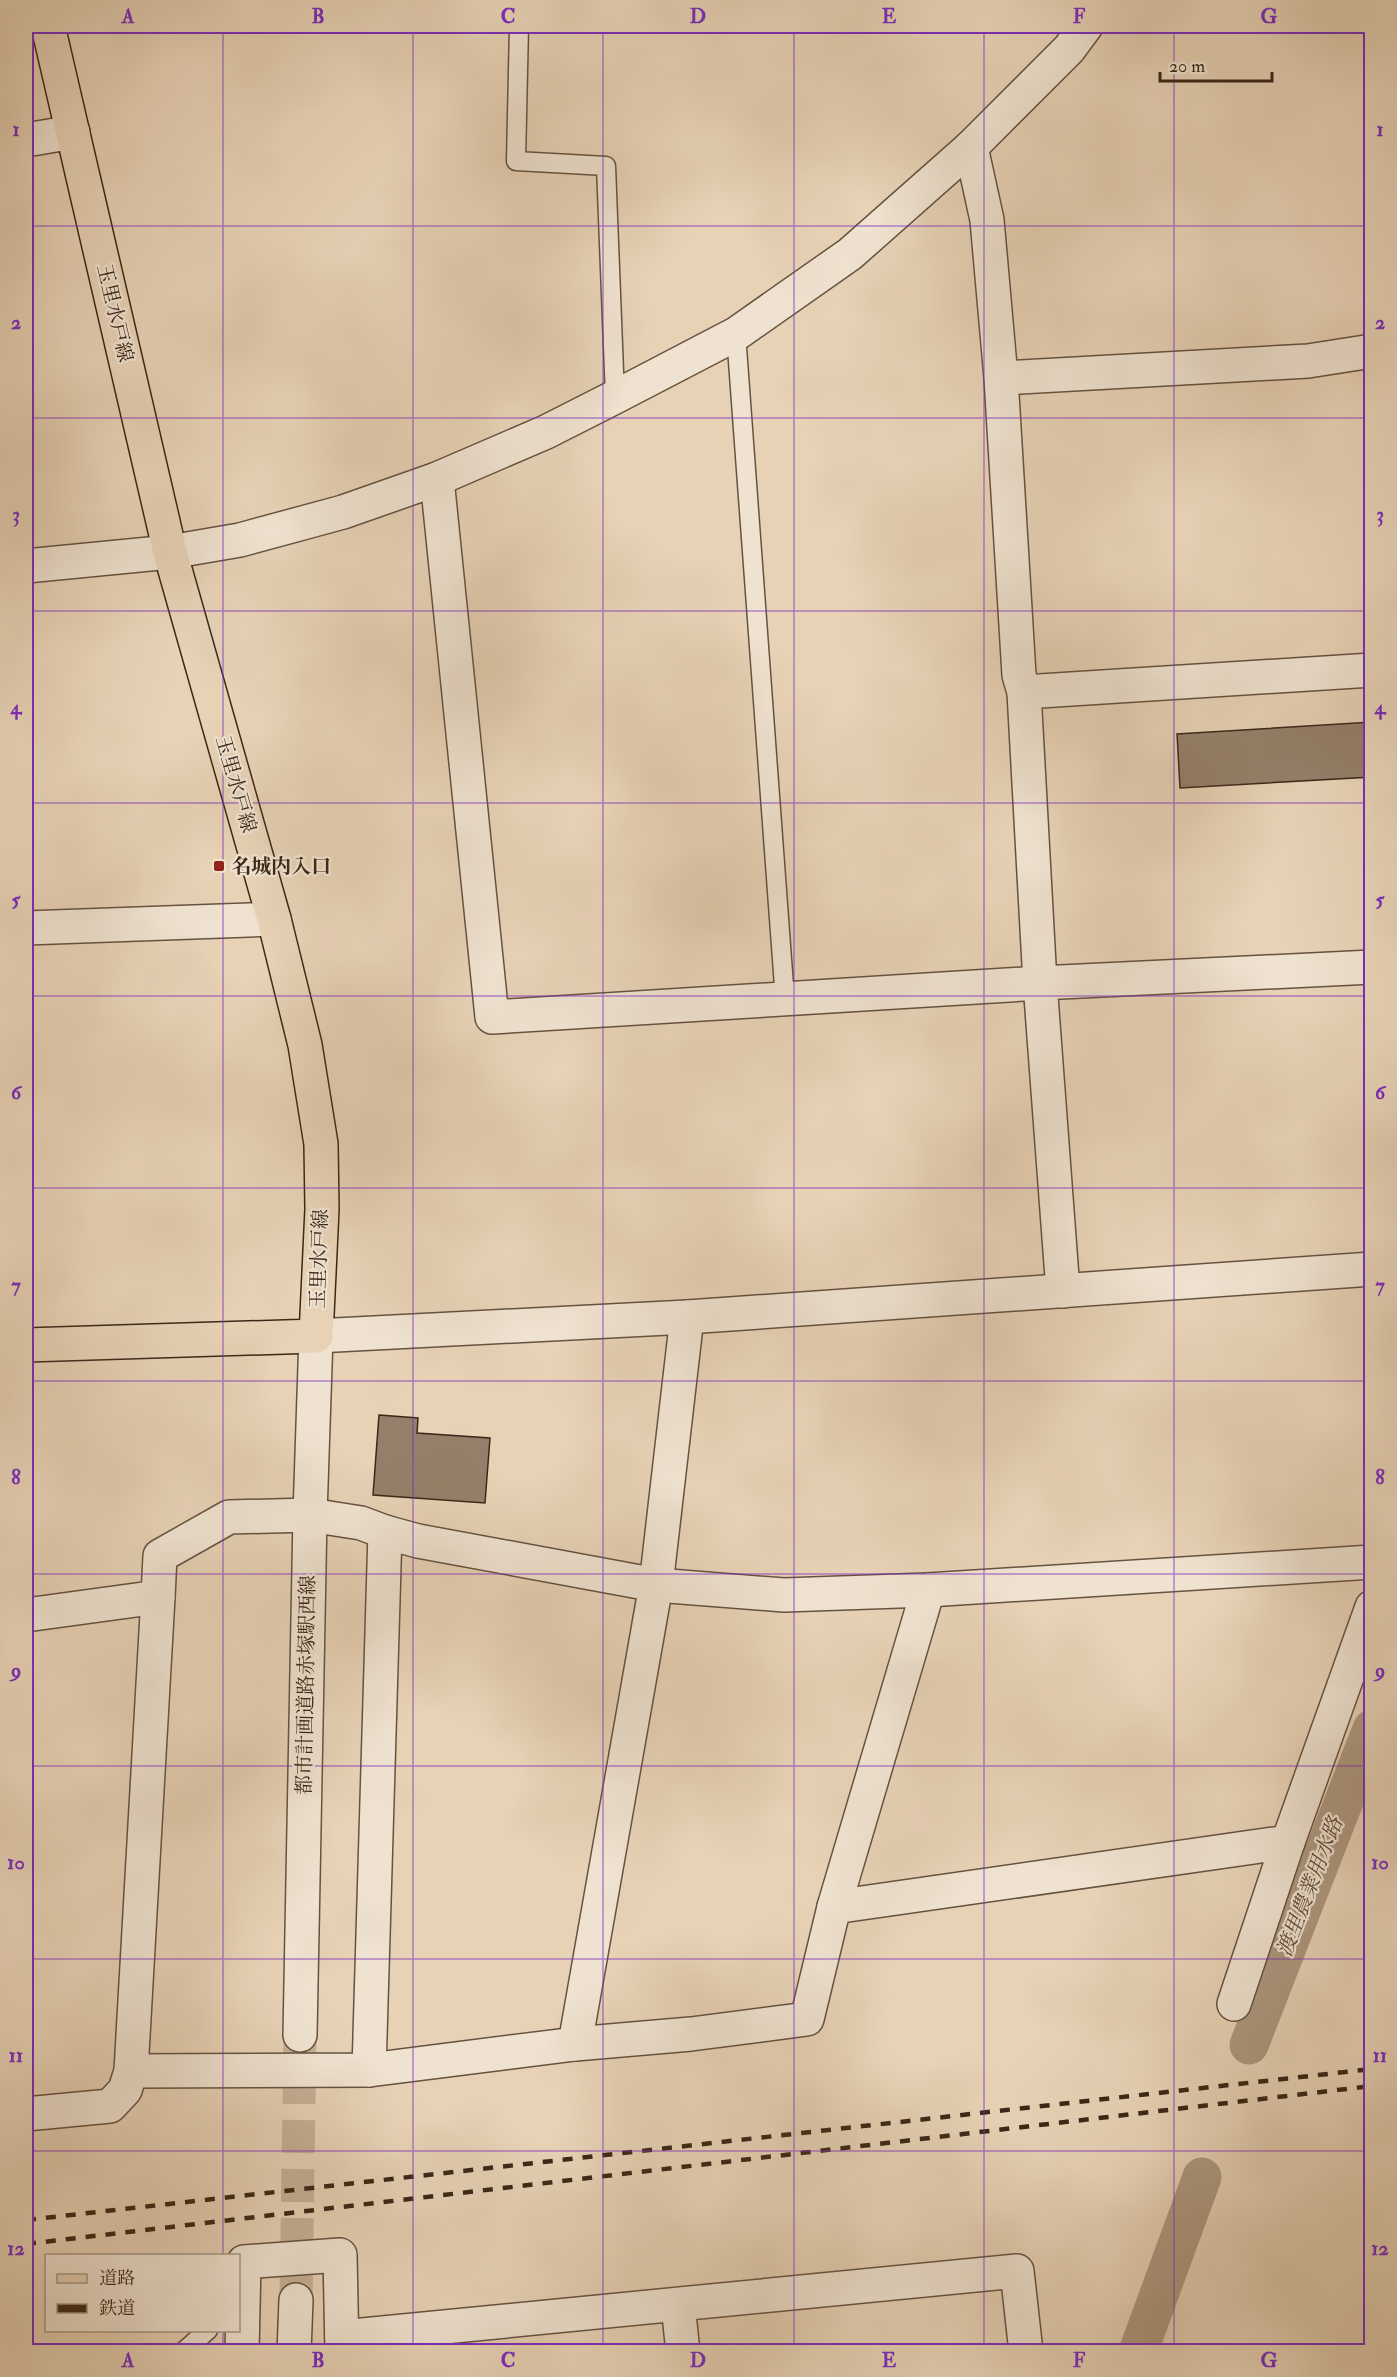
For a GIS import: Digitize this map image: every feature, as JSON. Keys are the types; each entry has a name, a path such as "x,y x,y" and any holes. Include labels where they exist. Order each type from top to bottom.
{"main road":[{"name":"玉里水戸線","path":"26,1345 316,1335 322,1209 321,1144 305,1046 274,919 170,552 48,26"}],"street":[{"path":"26,566 170,552 240,540 343,512 437,479 546,432 615,397 736,334 850,254 971,147 1069,50 1086,26"},
{"path":"26,140 73,132"},
{"path":"971,147 987,220 1001,378 1018,675 1024,692 1040,983 1063,1291"},
{"path":"1001,378 1308,361 1371,351"},
{"path":"437,479 492,1017 1040,983 1371,967"},
{"path":"1024,692 1371,670"},
{"path":"26,928 274,919"},
{"path":"316,1335 687,1317 1371,1269"},
{"path":"575,2044 656,1585 687,1317"},
{"name":"都市計画道路赤塚駅西線","path":"300,2035 310,1515 316,1335"},
{"path":"26,2114 110,2106 125,2090 131,2071 160,1556 229,1517 310,1515 361,1523 418,1541 656,1585 784,1595 928,1590 1371,1562"},
{"path":"369,2070 385,1532"},
{"path":"131,2071 369,2070 575,2044 691,2034 807,2019 834,1907 928,1590"},
{"path":"26,1615 158,1597"},
{"path":"1234,2004 1287,1842 1371,1606"},
{"path":"834,1907 1287,1842"},
{"path":"242,2352 241,2302 244,2262 340,2255 342,2344 678,2305 1017,2271 1026,2352"},
{"path":"294,2352 296,2300"},
{"path":"678,2305 683,2352"}],"lane":[{"path":"519,26 516,161 606,166 615,397"},
{"path":"736,334 785,1000"},
{"path":"183,2352 207,2332"}],"building":[{"path":"1372,722 1372,777 1180,788 1177,734"},
{"path":"1364,861 1372,861 1372,915 1366,915"},
{"path":"379,1415 418,1418 417,1433 490,1438 485,1503 373,1495"}],"waterway":[{"name":"渡里農業用水路","path":"1249,2045 1372,1729"},
{"name":"渡里農業用水路","path":"1138,2352 1202,2177"}],"tunnel":[{"path":"296,2300 300,2035"}],"railway":[{"path":"26,2220 1372,2069"},
{"path":"26,2244 1372,2086"}],"place":[{"name":"名城内入口","path":"219,866"}]}
